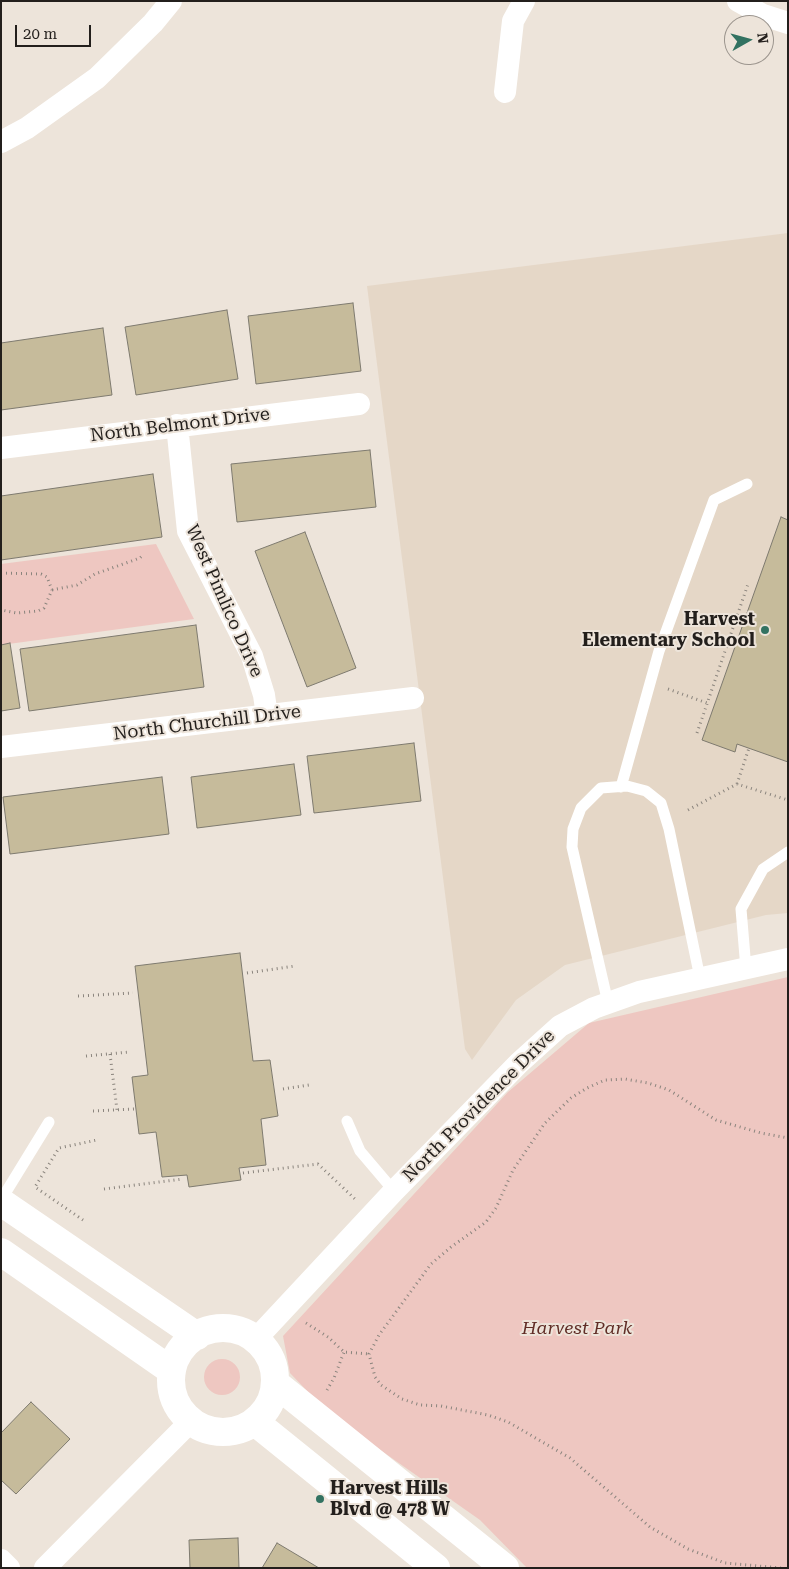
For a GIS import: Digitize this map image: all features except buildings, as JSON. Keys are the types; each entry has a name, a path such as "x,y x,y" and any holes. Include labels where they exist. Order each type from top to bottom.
{"street":[{"path":"1,142 27,128 97,78 153,23 171,1"},
{"path":"506,92 513,20 524,1"},
{"path":"738,1 763,15 788,24"},
{"name":"North Belmont Drive","path":"1,448 359,404"},
{"name":"West Pimlico Drive","path":"177,425 188,530 252,656 264,695 267,716"},
{"name":"North Churchill Drive","path":"1,747 413,698"},
{"name":"North Providence Drive","path":"255,1340 394,1191 519,1063 560,1026 608,1003 639,992 788,959"},
{"path":"1,1201 197,1336"},
{"path":"1,1252 172,1371"},
{"path":"226,1328 242,1332 255,1340 267,1352 273,1367 275,1384 272,1398 265,1411 255,1422 231,1432 216,1432 190,1421 181,1411 174,1398 172,1385 172,1371 177,1357 185,1345 197,1336 211,1330 226,1328"},
{"path":"275,1384 504,1568"},
{"path":"45,1568 190,1421"},
{"path":"255,1422 436,1568"},
{"path":"1,1560 9,1568"}],"lane":[{"path":"621,787 659,651 714,500 747,484"},
{"path":"608,1003 572,847 573,830 581,808 601,788 627,786 646,791 661,803 669,829 700,978"},
{"path":"746,969 741,909 763,869 788,852"},
{"path":"347,1121 360,1150 394,1191"},
{"path":"1,1201 49,1122"}],"path":[{"path":"52,590 77,585 95,574 140,558 144,554"},
{"path":"1,573 41,574 47,578 52,590 44,608 38,611 17,613 1,610"},
{"path":"697,733 748,584"},
{"path":"668,689 707,702"},
{"path":"738,784 749,748"},
{"path":"688,810 738,784 788,800"},
{"path":"247,973 295,966"},
{"path":"78,996 133,993"},
{"path":"86,1056 130,1052"},
{"path":"110,1054 118,1110"},
{"path":"781,1568 725,1563 688,1549 650,1527 570,1458 508,1422 488,1414 441,1406 420,1406 402,1400 381,1385 375,1377 369,1354 379,1335 431,1264 486,1222 496,1208 513,1170 545,1123 571,1098 587,1088 605,1080 624,1079 648,1082 669,1090 716,1120 761,1134 788,1138"},
{"path":"283,1089 309,1085"},
{"path":"93,1111 134,1108"},
{"path":"83,1220 34,1187 59,1148 97,1140"},
{"path":"243,1173 318,1164 355,1199"},
{"path":"104,1188 183,1179"},
{"path":"306,1324 328,1337 344,1352 369,1354"},
{"path":"323,1395 334,1378 344,1352"}],"shaded area":[{"path":"788,233 788,913 766,915 565,965 516,1000 472,1060 465,1049 367,286"}],"green space":[{"path":"156,544 194,619 1,645 1,564"},
{"name":"Harvest Park","path":"788,977 788,1568 527,1568 480,1520 329,1414 290,1373 283,1336 508,1092 589,1023"},
{"path":"222,1359 229,1360 235,1364 239,1370 239,1384 235,1390 229,1394 222,1395 215,1394 209,1390 205,1384 204,1377 205,1370 209,1364 215,1360"}],"place":[{"name":"Harvest Elementary School","path":"765,630"},
{"name":"Harvest Hills Blvd @ 478 W","path":"320,1499"}]}
